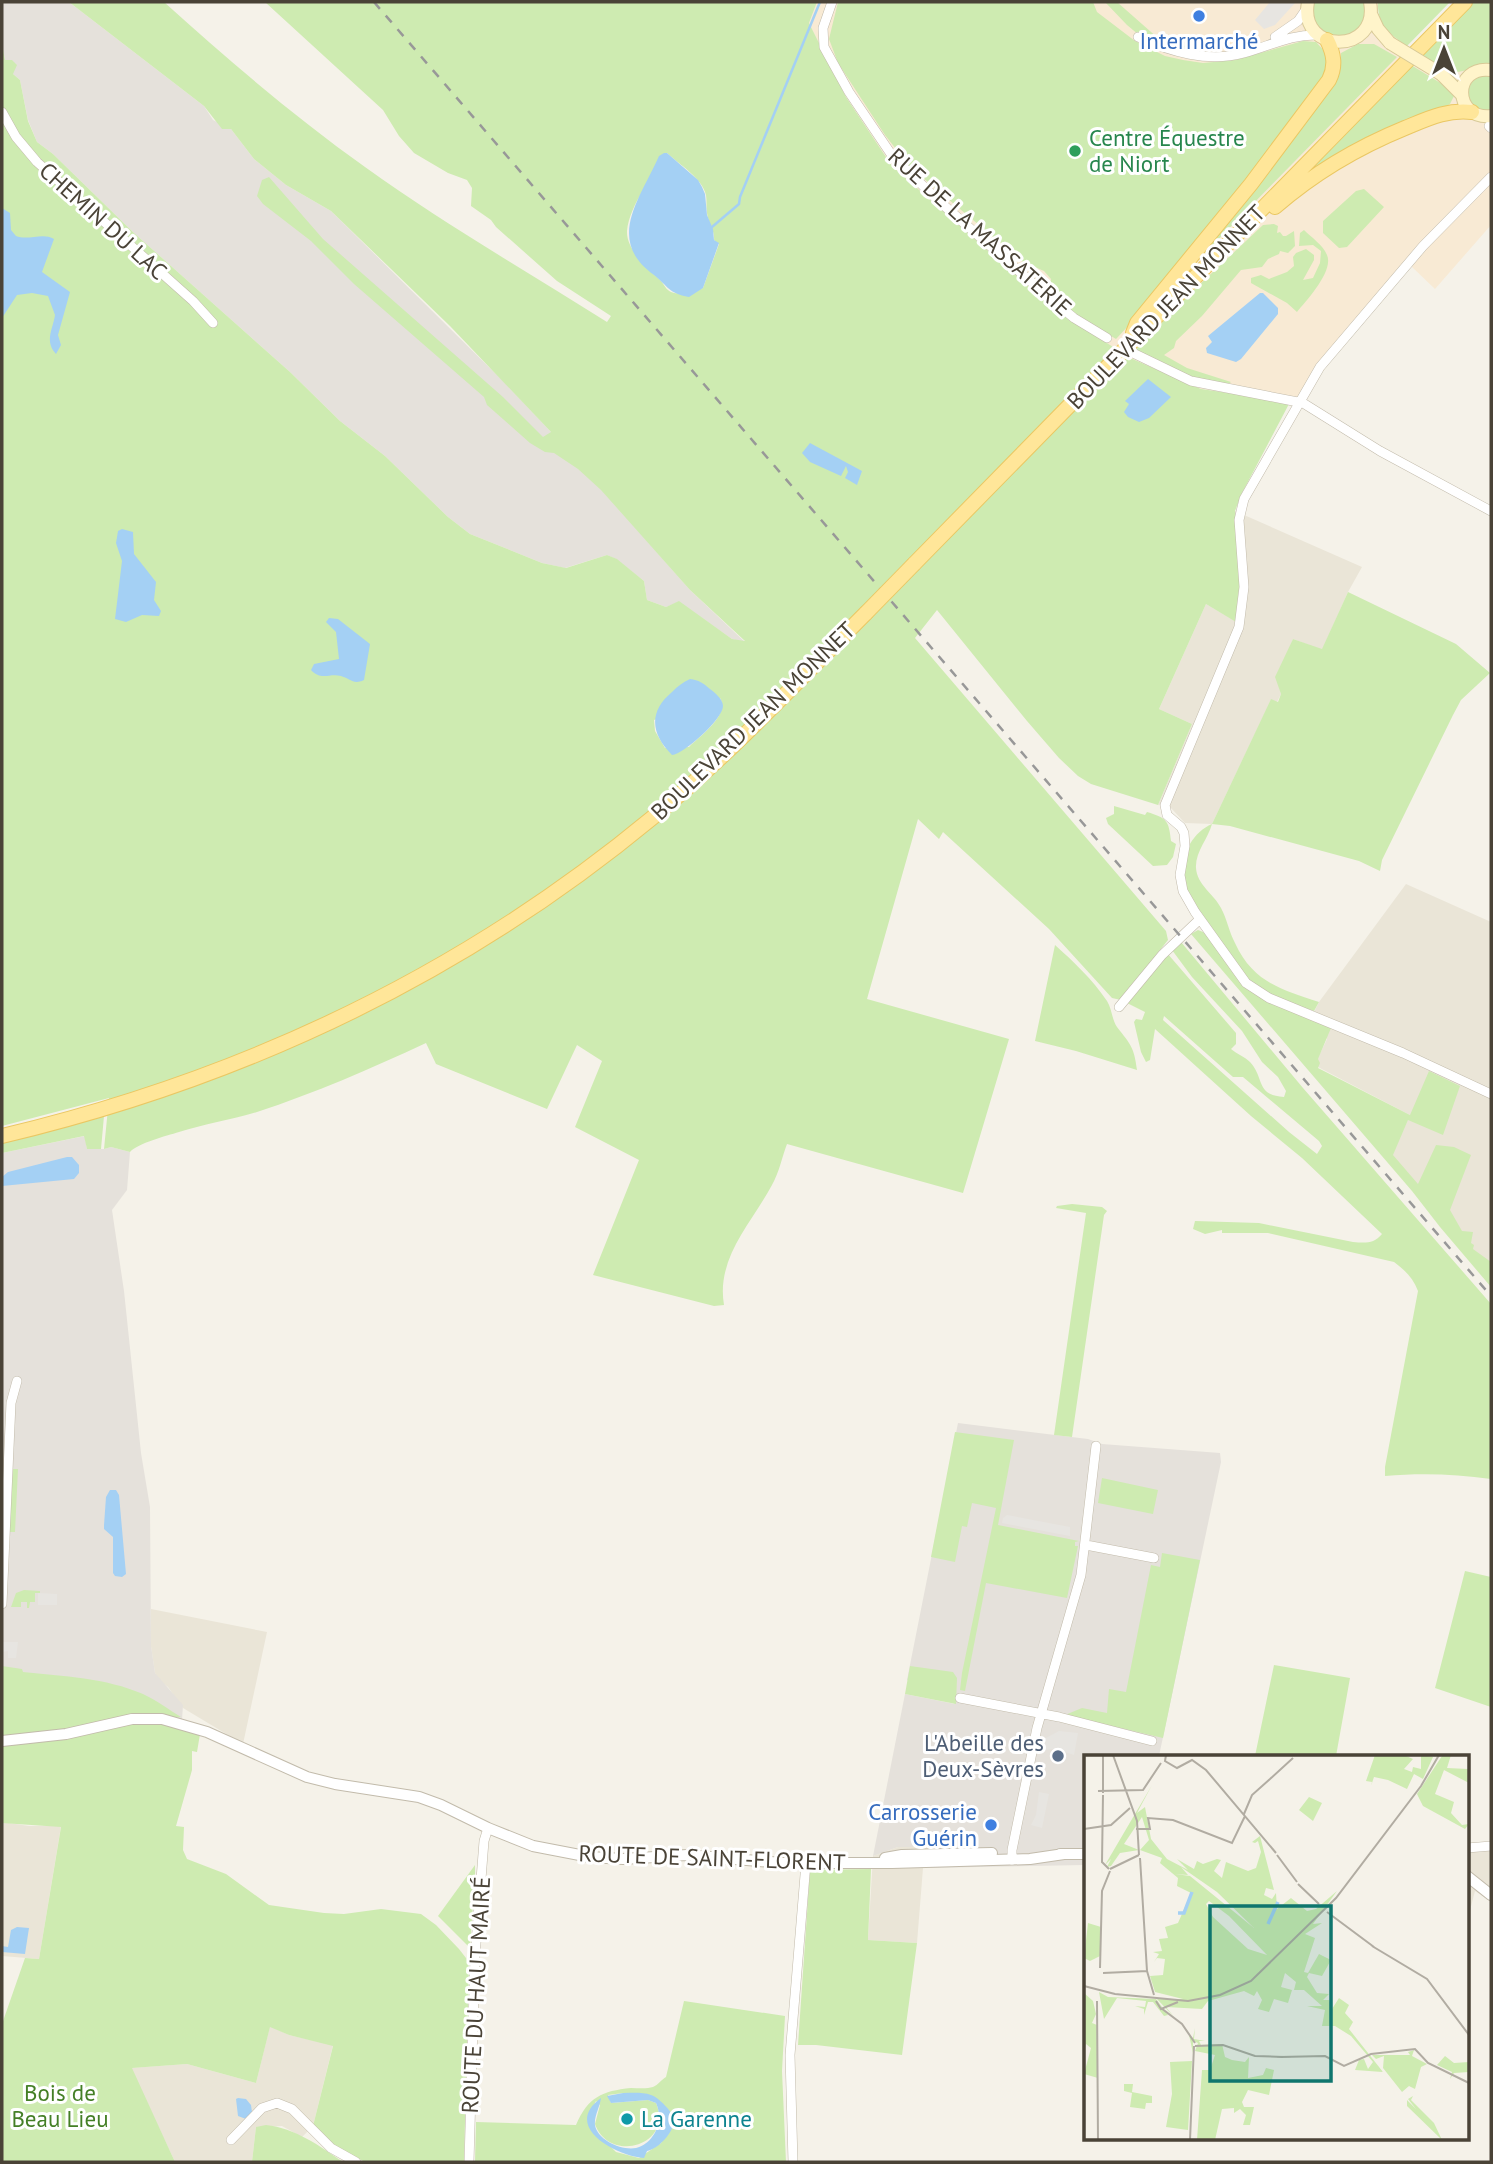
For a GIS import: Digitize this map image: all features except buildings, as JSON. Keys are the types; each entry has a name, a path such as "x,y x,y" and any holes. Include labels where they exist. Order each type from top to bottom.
{"main road":[{"path":"1415,48 1458,2"},
{"path":"1415,48 1465,2"},
{"path":"1133,334 1137,323 1251,184 1333,73 1334,58 1322,37 1309,23 1308,5"},
{"path":"1356,38 1366,27 1370,8"},
{"path":"1370,8 1378,29 1391,43 1441,74 1462,95"},
{"path":"1322,37 1342,43 1356,38 1391,43"},
{"name":"BOULEVARD JEAN MONNET","path":"912,562 1198,275 1415,48"},
{"name":"BOULEVARD JEAN MONNET","path":"2,1134 125,1099 256,1051 351,1008 476,938 573,873 667,799 865,611 1415,48"},
{"path":"1441,74 1469,76 1479,70 1491,70"},
{"path":"1469,76 1462,95 1465,105 1490,123"},
{"path":"1198,275 1206,272 1292,193 1346,155 1435,115 1451,111 1472,112"}],"street":[{"name":"RUE DE LA MASSATERIE","path":"832,2 823,28 823,42 849,92 893,157 1045,294 1107,338"},
{"path":"1263,46 1292,27 1308,5"},
{"path":"1138,37 1172,51 1208,57 1241,54 1294,36 1322,37"},
{"name":"CHEMIN DU LAC","path":"2,112 16,137 37,162 214,323"},
{"path":"1491,177 1423,246 1320,367 1241,506 1239,520 1244,587 1238,627 1166,799 1165,811 1184,833 1185,846 1180,875 1183,891 1241,977 1260,993 1403,1053 1491,1094"},
{"path":"1131,352 1191,380 1298,402 1380,451 1491,511"},
{"path":"1121,1004 1162,955 1200,919"},
{"path":"2,1604 11,1403 17,1381"},
{"path":"1012,1856 1042,1714 1076,1593 1086,1545 1096,1447"},
{"path":"1086,1545 1154,1558"},
{"path":"960,1698 1042,1714 1152,1741"},
{"name":"ROUTE DE SAINT-FLORENT","path":"2,1741 58,1736 132,1719 162,1719 206,1732 307,1777 419,1797 533,1846 590,1857 623,1859 687,1855 806,1863 862,1863 1084,1854"},
{"name":"ROUTE DU HAUT MAIRÉ","path":"469,2162 475,1956 484,1841 488,1828"},
{"path":"1468,1849 1491,1846"},
{"path":"793,2162 790,2055 806,1863"},
{"path":"1468,1877 1491,1895"},
{"path":"231,2140 262,2108 277,2103 292,2109 331,2148 356,2162"}],"shaded area":[{"path":"2,2 69,2 204,106 213,120 231,129 254,159 286,185 331,211 504,382 690,590 746,643 732,639 679,602 666,607 647,600 644,581 607,555 565,568 542,563 470,534 448,517 385,456 340,421 290,372 37,142 28,120 20,80 5,60 2,44"},
{"path":"817,2 1378,2 1378,13 1387,32 1443,69 1457,72 1491,63 1491,225 1435,289 1411,266 1406,270 1321,373 1307,398 1290,402 1201,389 1128,357 1047,304 892,166 846,97 809,23"},
{"path":"1270,2 1295,3 1275,25 1264,29 1255,20"},
{"path":"1235,511 1362,567 1322,650 1293,639 1278,682 1281,694 1277,702 1271,700 1212,824 1185,823 1170,807 1158,805 1192,724 1159,709 1206,604 1235,621 1240,579"},
{"path":"1406,884 1491,922 1491,1273 1390,1160 1410,1115 1318,1067 1317,1060 1327,1039 1311,1018 1319,1002"},
{"path":"85,1136 87,1149 111,1147 130,1152 127,1190 112,1210 150,1507 151,1646 155,1673 183,1705 182,1720 197,1752 186,1747 2,1754 2,1153"},
{"path":"958,1423 1088,1439 1102,1444 1220,1453 1221,1462 1159,1755 1084,1755 1084,1865 923,1868 935,1847 898,1847 873,1856 905,1694 955,1704 907,1680"},
{"path":"1007,1515 1070,1527 1070,1536 1002,1523"},
{"path":"38,1593 57,1594 57,1605 38,1605"},
{"path":"151,1609 267,1632 243,1744 183,1708 168,1687 158,1679 151,1646"},
{"path":"2,1642 18,1642 16,1658 8,1658 8,1651 2,1652"},
{"path":"1059,1731 1078,1733 1074,1755 1056,1749 1043,1750 1044,1739"},
{"path":"1039,1792 1049,1794 1042,1828 1031,1825 1036,1815"},
{"path":"2,1822 29,1826 61,1826 39,1959 2,1956"},
{"path":"1491,1842 1491,1902 1475,1891 1468,1918 1468,1843"},
{"path":"898,1847 936,1847 923,1868 917,1943 868,1940 873,1856"},
{"path":"270,2026 289,2035 333,2045 313,2126 302,2137 282,2126 256,2127 252,2162 175,2162 131,2068 187,2064 256,2083"}],"green space":[{"path":"69,2 164,2 262,88 394,188 607,322 611,316 557,281 491,220 471,206 472,188 467,180 448,173 414,153 399,136 383,110 265,2 817,2 809,23 846,97 892,166 1047,303 1051,279 1044,271 1023,262 910,167 885,135 838,63 829,39 838,2 1093,2 1097,12 1135,41 1165,56 1203,63 1235,60 1303,41 1316,42 1327,54 1327,71 1296,116 1146,307 1116,339 1103,331 1101,339 1128,357 1201,389 1290,402 1235,511 1240,579 1236,622 1206,604 1159,709 1192,724 1158,805 1091,784 1078,776 1027,721 937,610 915,638 1166,931 1168,940 1156,955 1167,953 1236,1033 1236,1044 1231,1049 1255,1068 1264,1089 1275,1096 1284,1097 1286,1091 1278,1077 1262,1062 1242,1031 1192,977 1172,950 1181,942 1303,1088 1491,1304 1491,1479 1438,1474 1385,1476 1418,1291 1402,1268 1394,1262 1268,1233 1222,1233 1222,1230 1205,1234 1193,1229 1195,1221 1259,1223 1361,1243 1372,1241 1382,1234 1302,1158 1155,1029 1150,1060 1146,1062 1134,1022 1136,1019 1142,1020 1145,1012 1112,998 1049,929 943,832 939,839 918,819 867,999 1009,1039 963,1193 787,1144 774,1180 730,1257 723,1288 724,1305 714,1306 593,1275 639,1160 575,1127 602,1061 577,1045 547,1109 436,1064 426,1043 300,1097 257,1112 160,1138 130,1152 111,1147 104,1149 109,1098 2,1126 2,44 5,60 12,60 17,65 13,74 20,80 28,121 37,142 290,372 340,421 385,456 448,517 470,534 542,563 566,568 607,555 617,559 644,581 647,600 666,607 679,601 732,639 745,641 690,590 601,490 578,469 554,453 545,452 530,443 487,405 484,397 354,284 311,241 263,204 257,196 262,180 269,177 323,239 503,397 543,437 551,432 450,326 331,211 286,185 254,159 231,129 222,129 204,106","holes":["667,153 695,177 704,189 714,240 719,244 703,288 683,293 668,290 639,258 630,245 627,231 643,190","720,698 722,705 712,725 689,747 665,748 655,731 654,720","1164,1016 1233,1077 1243,1077 1319,1141 1322,1146 1317,1154 1163,1020"]},
{"path":"1105,2 1117,2 1159,39 1193,48 1177,47 1139,35"},
{"path":"1314,2 1365,2 1365,14 1354,31 1345,35 1326,34 1314,19"},
{"path":"1378,2 1450,2 1407,46 1385,28"},
{"path":"1473,2 1491,2 1491,63 1452,72 1421,55"},
{"path":"1358,44 1374,44 1397,57 1201,257 1204,249 1337,76 1341,66 1341,53"},
{"path":"1411,65 1447,87 1454,96 1450,104 1277,199"},
{"path":"1479,76 1491,76 1491,111 1470,105 1469,89"},
{"path":"1364,189 1384,207 1347,247 1339,248 1323,233 1323,221 1356,191"},
{"path":"1263,225 1278,226 1277,233 1280,232 1283,236 1294,231 1295,246 1288,253 1280,251 1262,267 1241,270 1202,316 1176,341 1174,348 1164,355 1187,368 1231,382 1226,386 1184,376 1132,348"},
{"path":"1304,230 1323,248 1328,262 1323,277 1297,312 1287,303 1251,283 1251,278 1261,275 1269,279 1287,272 1294,266 1293,257 1296,253 1306,249 1314,255 1314,260 1303,280 1313,278 1320,263 1321,251 1313,245 1299,246 1300,233"},
{"path":"1348,592 1456,644 1490,673 1461,700 1382,860 1380,871 1359,861 1230,826 1212,824 1271,699 1278,702 1281,694 1275,677 1293,639 1322,649"},
{"path":"1114,806 1145,815 1147,812 1166,821 1171,841 1176,844 1173,857 1167,865 1153,866 1108,824 1106,818 1114,814"},
{"path":"1212,824 1196,862 1199,879 1221,908 1235,943 1250,967 1280,988 1319,1002 1314,1011 1271,997 1331,1028 1318,1059 1318,1068 1410,1115 1429,1071 1460,1086 1443,1135 1408,1120 1393,1155 1418,1184 1436,1145 1454,1147 1471,1155 1450,1210 1462,1231 1473,1232 1473,1249 1491,1262 1491,1287 1191,934 1198,930 1203,932 1227,951 1190,900 1183,883 1183,863 1190,844 1196,835"},
{"path":"1055,945 1107,1001 1115,1024 1133,1051 1137,1070 1035,1041"},
{"path":"104,1116 101,1149 87,1149 84,1136 2,1153 2,1141"},
{"path":"1072,1204 1102,1207 1107,1211 1104,1215 1072,1437 1054,1435 1086,1213 1056,1208"},
{"path":"955,1432 1014,1440 998,1525 1079,1541 1075,1542 1075,1546 1078,1546 1067,1598 986,1583 965,1691 960,1690 962,1673 996,1508 972,1503 967,1527 962,1526 955,1562 931,1557"},
{"path":"12,1469 18,1469 15,1532 9,1532"},
{"path":"1102,1478 1158,1490 1153,1514 1098,1503"},
{"path":"1162,1553 1200,1560 1163,1738 1065,1715 1082,1708 1107,1713 1109,1689 1126,1692 1151,1565 1160,1567"},
{"path":"1465,1571 1491,1577 1491,1707 1435,1688"},
{"path":"24,1590 40,1593 35,1593 35,1602 30,1602 29,1608 27,1602 21,1602 21,1607 11,1607 16,1593"},
{"path":"1274,1665 1350,1678 1336,1755 1255,1755"},
{"path":"2,1666 22,1669 23,1672 114,1684 143,1694 181,1717 93,1725 2,1738"},
{"path":"910,1666 953,1672 957,1678 956,1704 905,1694"},
{"name":"Bois de Beau Lieu","path":"161,1723 200,1734 197,1752 192,1751 192,1770 176,1826 184,1827 183,1850 187,1859 226,1874 269,1905 324,1913 344,1914 381,1909 421,1914 436,1925 466,1958 469,1967 464,2162 365,2162 331,2144 313,2126 333,2046 289,2035 270,2027 256,2083 187,2064 132,2068 175,2162 2,2162 2,2024 25,1958 39,1959 61,1827 2,1823 2,1744 126,1724"},
{"path":"475,1865 475,1874 470,1948 438,1916"},
{"path":"871,1869 868,1940 917,1943 902,2055 798,2045 810,1870"},
{"path":"684,2001 785,2016 782,2071 786,2162 475,2162 476,2122 576,2125 586,2108 597,2097 621,2089 653,2087 666,2077","holes":["623,2093 646,2097 660,2103 674,2119 661,2143 639,2158 616,2152 588,2124 596,2101 600,2105 595,2124 602,2136 613,2144 625,2146 638,2145 648,2139 656,2130 659,2118 656,2103 648,2100 611,2103 608,2095"]},
{"path":"266,2125 297,2134 343,2162 252,2162 256,2127"}],"water":[{"path":"664,153 698,180 705,194 714,240 719,243 703,288 689,297 669,289 639,262 631,248 629,233 636,203 659,156"},
{"path":"2,208 10,213 11,230 16,236 45,236 54,239 42,272 70,292 58,335 61,345 56,354 50,344 55,315 48,296 32,293 17,295 2,318"},
{"path":"1260,293 1278,308 1278,314 1241,359 1236,362 1207,353 1206,348 1212,342 1208,336"},
{"path":"1148,379 1171,397 1149,418 1139,422 1124,412 1129,404 1125,401"},
{"path":"810,443 862,471 857,485 845,478 848,472 846,466 841,476 810,462 802,453"},
{"path":"122,529 133,532 134,554 156,582 154,600 161,611 159,616 142,615 126,622 115,619 122,561 116,543 118,531"},
{"path":"329,618 338,619 370,644 364,680 355,682 337,675 322,676 311,670 314,664 339,659 336,632 326,622"},
{"path":"690,679 708,687 723,706 717,719 702,735 685,749 672,755 656,731 656,715 664,700"},
{"path":"72,1157 79,1165 79,1173 74,1179 2,1186 2,1177 8,1172"},
{"path":"110,1490 116,1490 119,1495 126,1574 122,1577 113,1573 113,1537 104,1529 106,1497"},
{"path":"17,1927 29,1928 25,1954 2,1952 2,1946 8,1947 11,1930"},
{"path":"645,2093 654,2096 674,2119 669,2135 647,2151 644,2158 608,2146 590,2129 587,2119 590,2109 601,2098 595,2125 605,2140 624,2148 636,2148 653,2136 659,2116 656,2103 648,2100 611,2103 607,2096"},
{"path":"238,2098 246,2099 251,2105 252,2112 246,2119 238,2116"}],"waterway":[{"path":"712,227 739,204 820,2"}],"railway":[{"path":"374,2 1491,1296"}],"place":[{"name":"Intermarché","path":"1199,16"},
{"name":"Centre Équestre de Niort","path":"1075,151"},
{"name":"L'Abeille des Deux-Sèvres","path":"1058,1756"},
{"name":"Carrosserie Guérin","path":"991,1825"},
{"name":"La Garenne","path":"627,2119"}]}
